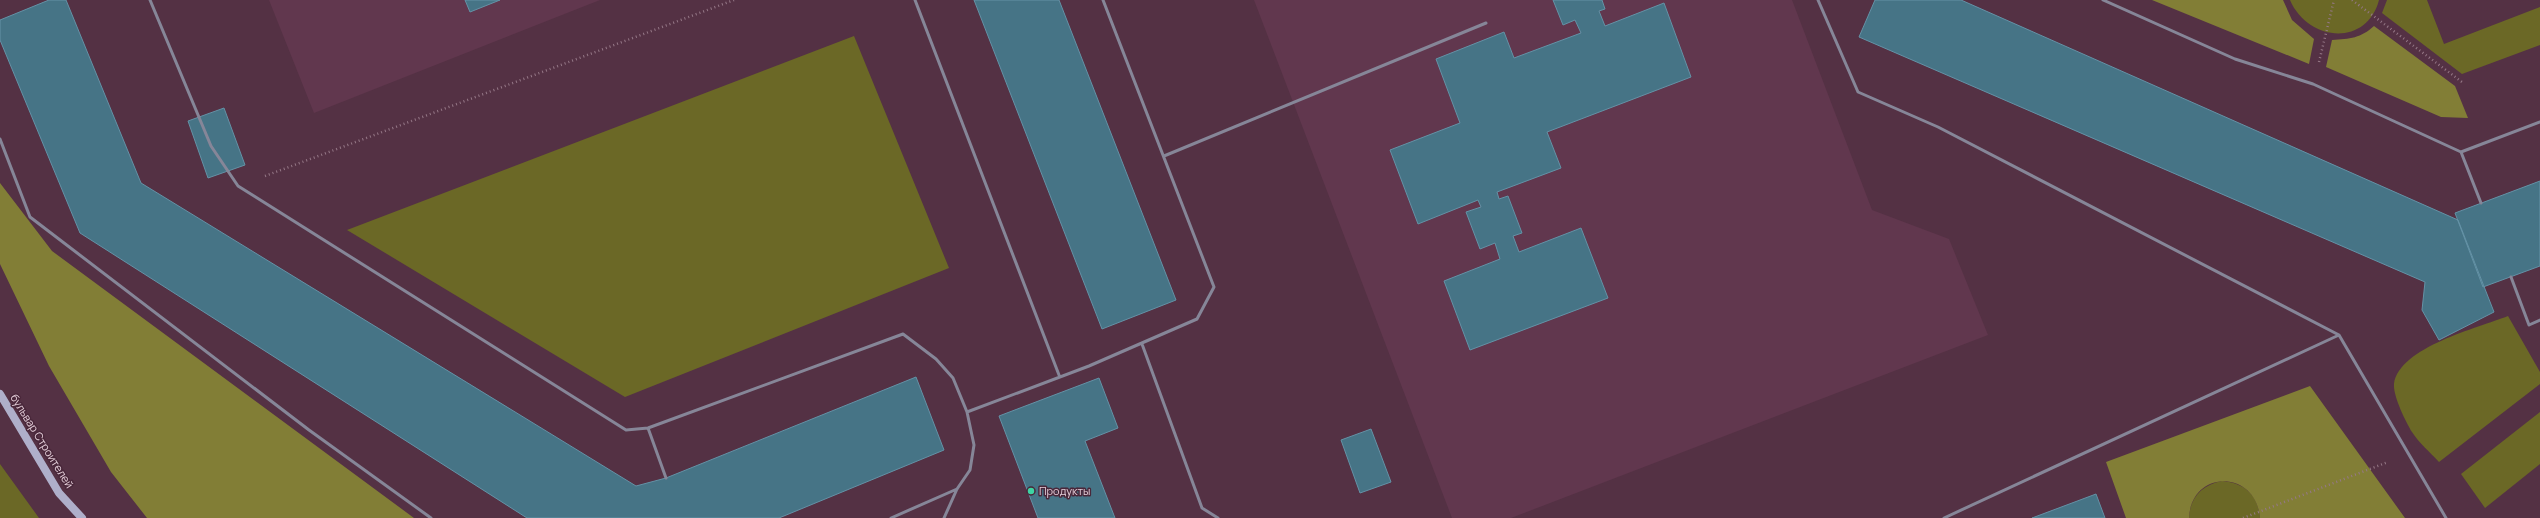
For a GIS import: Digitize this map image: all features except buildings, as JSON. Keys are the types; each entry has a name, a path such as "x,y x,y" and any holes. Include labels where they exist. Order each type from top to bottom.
{"street":[{"name":"бульвар Строителей","path":"0,394 59,493 82,518"}],"lane":[{"path":"150,0 211,146 238,186 626,430 648,428 903,334 936,360 954,378 967,412 974,445 970,470 957,489 944,518"},
{"path":"915,0 1059,375"},
{"path":"967,412 1142,344 1197,319 1214,287 1103,0"},
{"path":"1818,0 1858,92 1938,127 2339,335 2446,518"},
{"path":"2103,0 2235,59 2313,84 2461,152 2481,203"},
{"path":"1164,156 1486,23"},
{"path":"2461,152 2540,122"},
{"path":"0,139 30,218 309,430 431,518"},
{"path":"2511,277 2529,325 2540,320"},
{"path":"1944,518 2339,335"},
{"path":"1142,344 1202,508 1218,518"},
{"path":"648,428 666,478"},
{"path":"891,518 957,489"}],"path":[{"path":"238,186 734,0"},
{"path":"2313,84 2334,0"},
{"path":"2352,0 2462,82"},
{"path":"2243,518 2408,454"}],"shaded area":[{"path":"269,0 600,0 314,113"},
{"path":"1254,0 1792,0 1872,210 1949,239 1988,335 1511,518 1452,518"},
{"path":"2152,0 2283,0 2292,20 2314,39 2309,64"},
{"path":"2290,0 2379,0 2372,15 2363,26 2350,32 2337,33 2323,31 2310,24 2298,14"},
{"path":"2387,0 2427,0 2444,44 2540,7 2540,45 2462,74 2382,13"},
{"path":"2374,26 2455,86 2468,118 2441,117 2326,67 2332,40 2355,37"},
{"path":"854,36 949,268 625,397 347,230"},
{"path":"0,183 52,251 414,518 147,518 111,472 49,366 0,264"},
{"path":"2508,316 2540,372 2540,384 2439,462 2421,444 2409,428 2400,409 2394,389 2394,384 2399,371 2410,359 2424,349 2460,333"},
{"path":"2310,386 2405,518 2260,518 2256,502 2248,490 2236,484 2224,481 2211,484 2200,490 2192,502 2189,518 2126,518 2106,462"},
{"path":"2540,412 2540,464 2485,508 2461,474"},
{"path":"0,464 39,518 0,518"},
{"path":"2222,481 2237,484 2249,492 2259,510 2260,518 2189,518 2192,504 2198,493 2215,483"}],"place":[{"name":"Продукты","path":"1031,491"}]}
